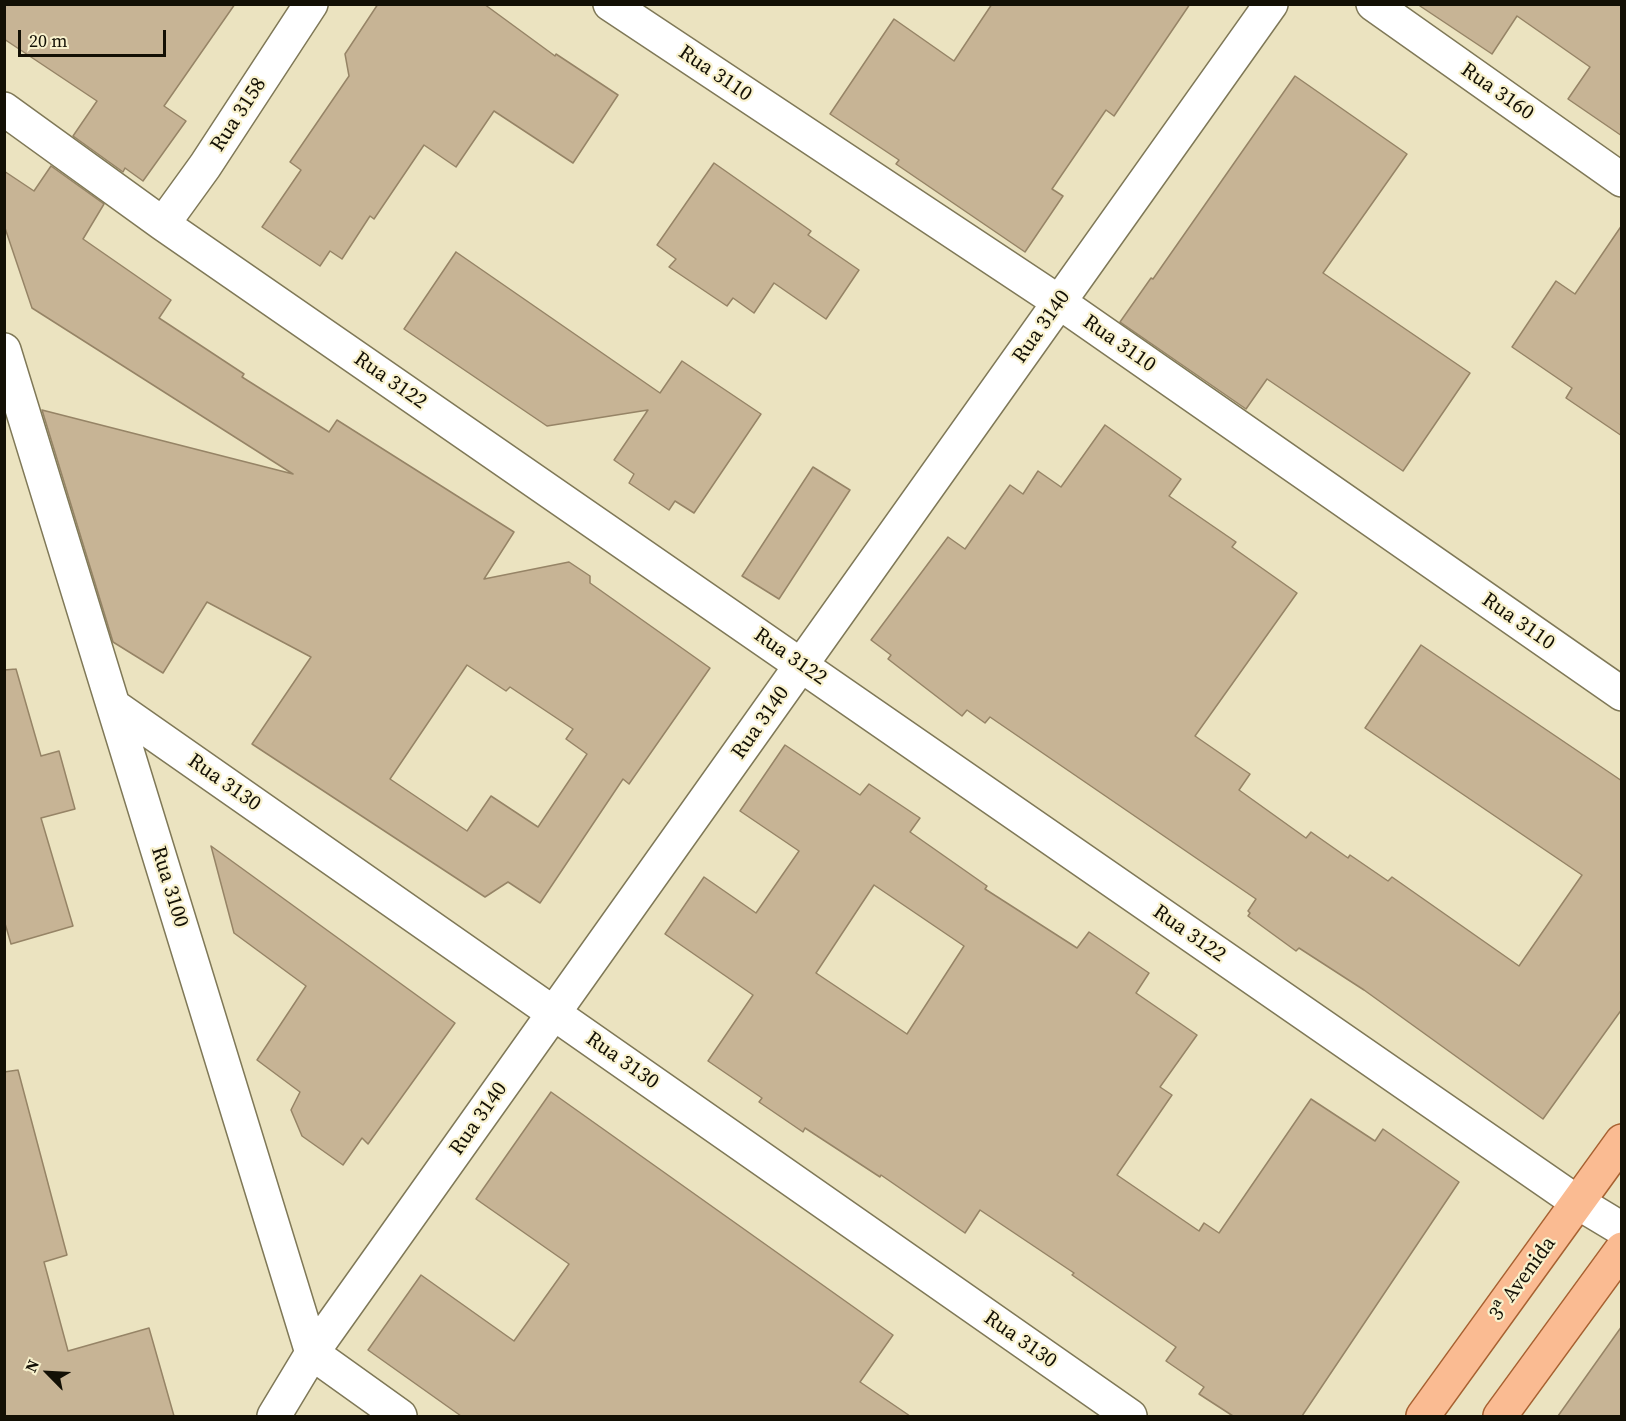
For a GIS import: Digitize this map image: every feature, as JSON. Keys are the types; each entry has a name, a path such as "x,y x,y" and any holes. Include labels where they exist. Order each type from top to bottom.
{"main road":[{"name":"3ª Avenida","path":"1424,1416 1622,1140"},
{"path":"1500,1416 1622,1249"}],"street":[{"name":"Rua 3158","path":"163,224 206,166 311,4"},
{"name":"Rua 3110","path":"610,4 1059,302 1622,694"},
{"name":"Rua 3140","path":"312,1353 1271,4"},
{"name":"Rua 3160","path":"1373,4 1622,180"},
{"name":"Rua 3122","path":"4,109 163,224 1577,1203 1622,1229"},
{"name":"Rua 3100","path":"4,350 312,1353"},
{"name":"Rua 3130","path":"114,706 1130,1416"},
{"path":"274,1416 312,1353 400,1416"}],"building":[{"path":"4,4 235,4 164,106 186,121 143,181 125,168 123,172 73,136 97,101 4,39"},
{"path":"378,4 484,4 555,56 556,54 618,95 573,163 494,111 456,167 424,145 374,219 370,216 342,259 330,251 320,266 262,227 301,170 290,162 349,76 345,54"},
{"path":"992,4 1190,4 1114,116 1106,110 1052,189 1063,196 1025,252 896,164 899,160 830,114 894,19 954,61"},
{"path":"1417,4 1622,4 1622,136 1568,99 1590,67 1517,16 1492,54"},
{"path":"1295,76 1407,154 1323,273 1470,373 1403,471 1267,379 1246,409 1120,322 1151,278 1153,279"},
{"path":"714,163 811,231 808,235 859,270 826,319 774,283 754,313 733,298 727,306 669,267 676,259 657,245"},
{"path":"51,166 104,204 83,239 171,300 159,318 244,374 242,377 329,432 337,420 514,532 484,579 569,562 590,576 590,583 710,668 629,784 623,779 540,903 508,882 485,897 252,744 311,657 207,602 163,673 113,642 42,410 293,474 32,308 4,225 4,171 34,191","holes":["467,665 506,691 510,687 573,729 566,739 587,754 538,827 491,796 467,831 390,779"]},
{"path":"1622,225 1622,436 1566,398 1572,388 1512,347 1556,281 1575,294"},
{"path":"456,252 660,393 682,361 761,414 694,513 675,501 669,510 629,483 634,474 614,460 648,410 547,426 404,329"},
{"path":"1105,425 1181,479 1169,496 1236,542 1232,547 1297,593 1195,736 1250,774 1239,790 1306,838 1311,832 1348,858 1350,855 1388,881 1392,877 1519,966 1582,875 1365,728 1421,645 1622,781 1622,1009 1543,1119 1364,990 1299,948 1296,951 1248,916 1250,913 1248,911 1256,899 990,717 985,723 967,710 962,716 888,659 891,655 871,640 948,537 965,549 1010,485 1023,494 1038,471 1061,487"},
{"path":"813,467 850,490 779,599 742,576"},
{"path":"16,669 41,756 59,751 75,809 41,818 73,926 11,944 4,920 4,670"},
{"path":"785,745 860,795 869,784 920,818 910,832 987,886 985,889 1077,948 1089,932 1149,973 1136,993 1197,1035 1160,1087 1172,1095 1117,1175 1199,1231 1204,1223 1219,1233 1311,1099 1375,1141 1383,1129 1459,1182 1302,1416 1233,1416 1199,1394 1204,1387 1166,1361 1176,1347 1072,1275 1074,1273 980,1210 965,1233 881,1175 880,1177 805,1128 803,1132 759,1102 762,1098 708,1061 753,995 665,934 704,877 756,913 799,851 740,811","holes":["874,885 964,946 907,1034 816,973"]},
{"path":"211,846 455,1023 368,1144 362,1138 343,1165 302,1136 291,1110 300,1092 257,1060 306,986 234,933"},
{"path":"18,1070 67,1255 44,1262 68,1351 149,1328 174,1416 4,1416 4,1072"},
{"path":"551,1092 893,1335 860,1382 910,1416 461,1416 368,1350 421,1275 514,1341 569,1264 476,1199"},
{"path":"1622,1326 1622,1416 1558,1416"}]}
